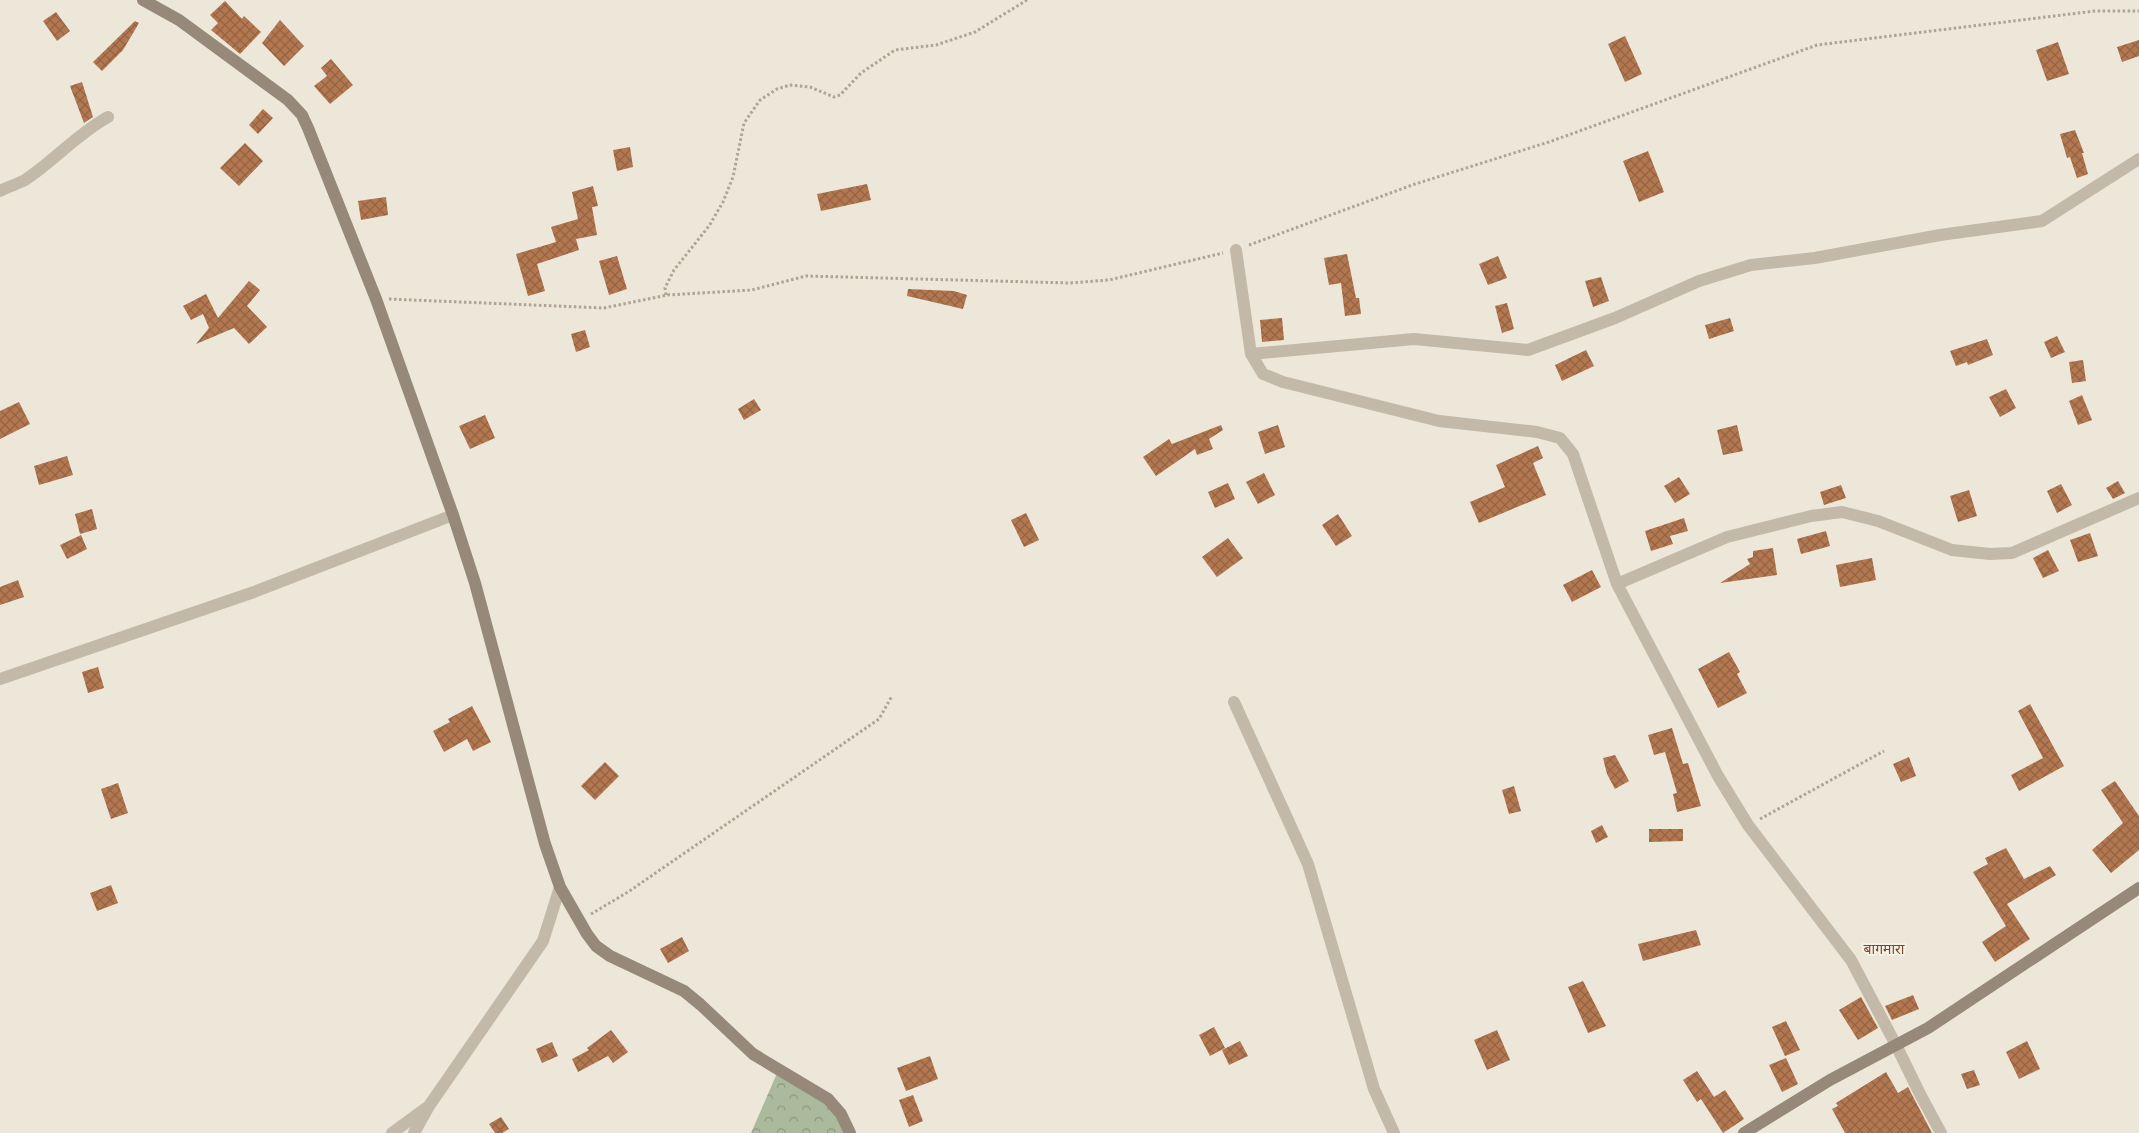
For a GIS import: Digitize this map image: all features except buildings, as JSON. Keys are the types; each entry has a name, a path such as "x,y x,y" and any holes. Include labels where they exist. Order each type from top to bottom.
{"main road":[{"path":"143,0 179,20 295,106 308,128 376,299 452,514 475,583 545,844 560,887 579,921 596,946 610,956 684,991 753,1054 828,1099 841,1114 850,1133"},
{"path":"1744,1133 1830,1080 1928,1028 2139,888"}],"street":[{"path":"0,190 23,181 90,127 108,117"},
{"path":"1251,354 1414,339 1528,350 1615,318 1699,281 1750,265 1815,258 1940,234 2042,221 2139,159"},
{"path":"1236,250 1251,354 1263,374 1283,382 1439,421 1537,432 1560,438 1573,454 1617,584 1718,776 1748,825 1852,960 1941,1133"},
{"path":"1617,584 1727,537 1811,516 1842,512 1878,521 1952,550 1990,554 2012,553 2139,498"},
{"path":"0,679 254,592 452,514"},
{"path":"1234,702 1308,864 1374,1089 1394,1133"},
{"path":"414,1133 429,1106 543,941 560,887"},
{"path":"392,1133 429,1106"}],"path":[{"path":"667,295 665,295 665,288 674,270 709,226 723,202 733,177 744,123 760,100 777,89 790,85 810,87 834,97 840,96 861,73 895,50 936,45 976,32 1027,0"},
{"path":"376,299 604,308 667,295 752,290 806,276 1070,283 1109,280 1236,250 1415,184 1549,142 1817,45 2095,11 2139,11"},
{"path":"579,921 628,892 879,719 892,696"},
{"path":"1748,825 1884,751"}],"green space":[{"path":"778,1071 812,1088 850,1133 751,1133"}],"district":[{"name":"बागमारा","path":"1884,949"}]}
